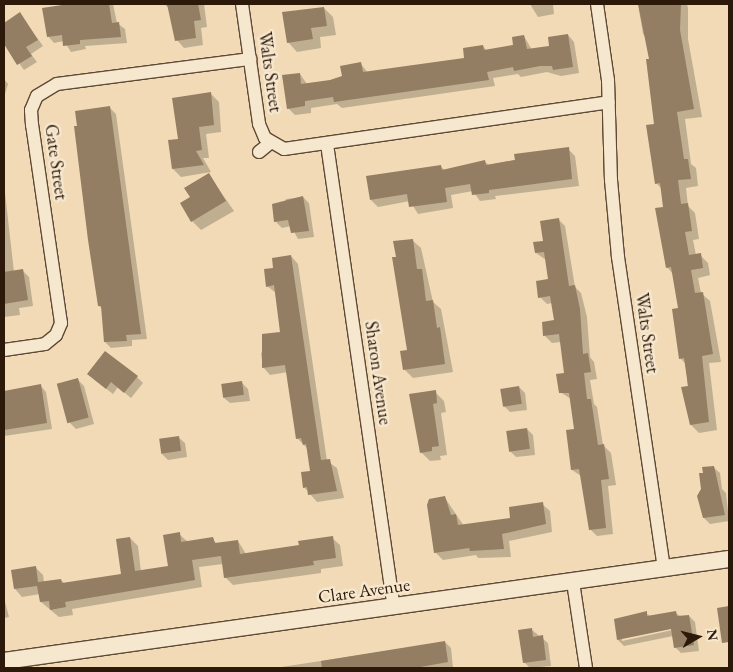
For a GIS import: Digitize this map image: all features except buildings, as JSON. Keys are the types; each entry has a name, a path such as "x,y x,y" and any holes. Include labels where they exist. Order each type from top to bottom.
{"street":[{"name":"Walts Street","path":"242,4 259,124 270,143"},
{"name":"Walts Street","path":"597,4 609,102 617,248 664,568"},
{"name":"Gate Street","path":"4,350 39,346 60,338 62,316 32,125 32,110 37,96 57,84 250,60"},
{"path":"259,152 270,143 291,149 609,102"},
{"name":"Sharon Avenue","path":"327,144 394,607"},
{"name":"Clare Avenue","path":"4,661 729,559"},
{"path":"574,582 586,668"}]}
